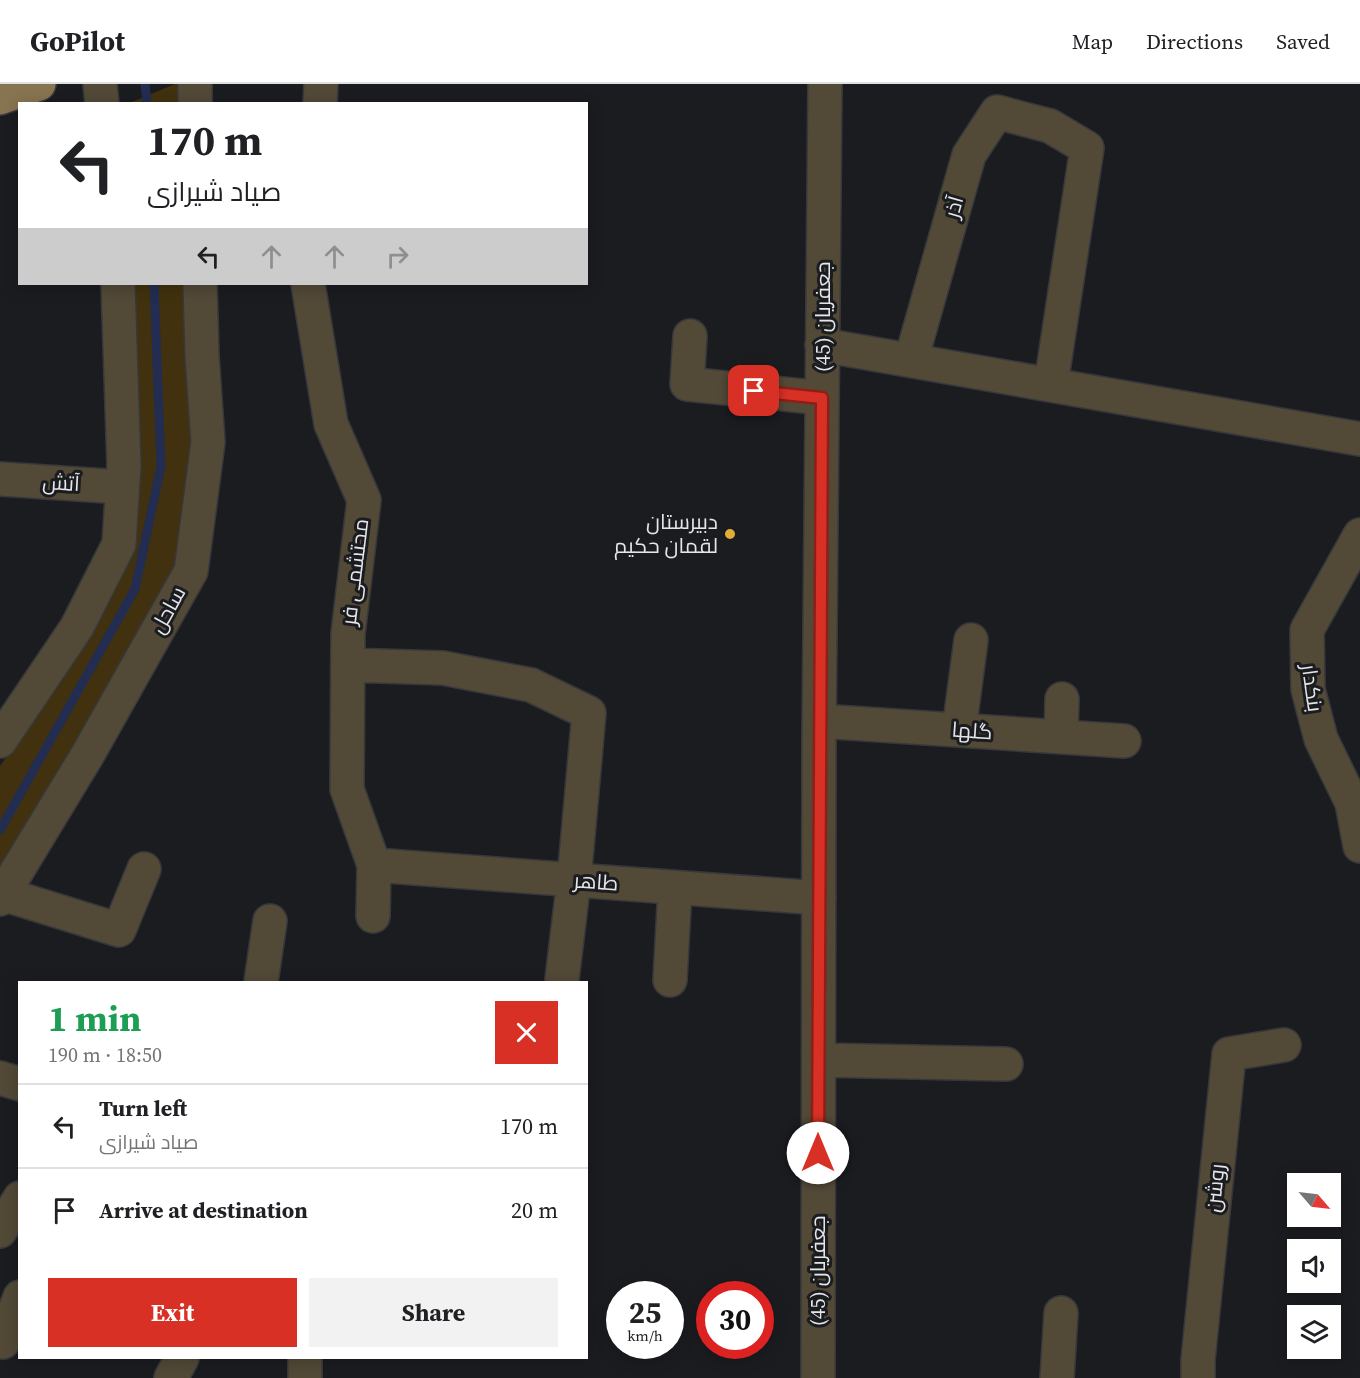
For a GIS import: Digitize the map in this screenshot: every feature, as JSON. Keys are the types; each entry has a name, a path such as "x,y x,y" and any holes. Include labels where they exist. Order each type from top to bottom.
{"main road":[{"path":"0,98 39,84"}],"street":[{"path":"100,84 102,102"},
{"path":"195,84 195,102"},
{"path":"320,102 321,84"},
{"name":"جعفریان (45)","path":"818,1378 819,720 825,84"},
{"name":"آذر","path":"911,360 969,155 997,112 1050,126 1087,148 1051,384"},
{"path":"0,741 77,627 119,544 124,466 117,285"},
{"name":"ساحل","path":"1,897 88,754 191,571 208,442 200,285"},
{"name":"محتشمی فر","path":"308,285 331,424 364,500 348,634 347,789 374,865"},
{"path":"690,336 687,384 822,398"},
{"path":"822,345 1360,439"},
{"name":"آتش","path":"0,479 122,487"},
{"name":"بنکدار","path":"1360,535 1307,630 1308,689 1321,739 1352,803 1360,846"},
{"path":"959,730 971,640"},
{"path":"348,666 443,668 531,685 589,713 574,880 562,979"},
{"path":"1061,736 1062,699"},
{"name":"گلها","path":"819,720 1124,741"},
{"path":"373,916 374,865"},
{"name":"طاهر","path":"374,865 819,898"},
{"path":"1,897 119,930 144,869"},
{"path":"670,980 675,888"},
{"path":"261,981 270,921"},
{"name":"روشن","path":"1198,1378 1229,1054 1284,1046"},
{"path":"819,1060 1006,1064"},
{"path":"0,1078 18,1083"},
{"path":"18,1200 0,1232 18,1240"},
{"path":"3,1342 18,1302"},
{"path":"1057,1378 1061,1312"},
{"path":"171,1378 181,1359"},
{"path":"305,1359 305,1378"}],"shaded area":[{"path":"175,84 178,84 179,102 132,102"},
{"path":"131,285 187,285 194,437 177,566 138,642 0,872 0,766 69,668 121,565"}],"waterway":[{"path":"145,84 147,102"},
{"path":"0,830 135,589 161,466 154,285"}],"place":[{"name":"دبیرستان لقمان حکیم","path":"730,534"}],"route":[{"path":"754,391 822,398 818,1153"}]}
